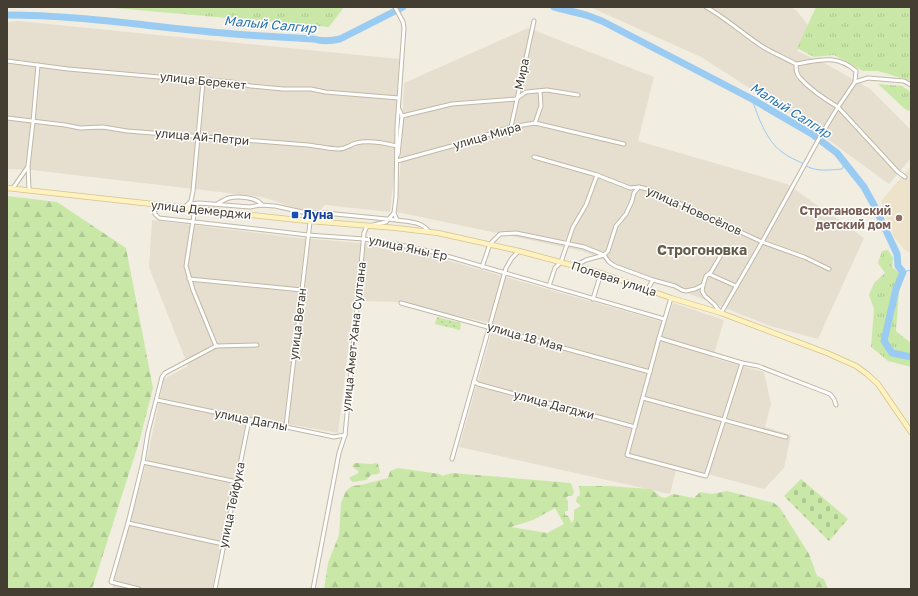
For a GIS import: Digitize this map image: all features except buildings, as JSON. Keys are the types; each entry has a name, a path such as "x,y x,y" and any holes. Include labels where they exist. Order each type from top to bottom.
{"main road":[{"name":"улица Демерджи","path":"7,188 310,222 396,228"},
{"name":"Полевая улица","path":"396,228 429,232 490,244 601,273 647,290 720,313 827,353 856,366 867,374 883,390 911,432"}],"street":[{"path":"367,226 386,222 394,214 396,197 399,98 404,28 403,22 395,7"},
{"path":"706,7 721,15 732,26 764,48 796,64 832,59 850,66 856,71 855,82 817,141 762,242 720,313 702,291 706,276 709,274 721,255"},
{"name":"Мира","path":"511,127 534,21"},
{"name":"улица Берекет","path":"7,61 68,69 203,82 210,80 270,88 311,89 325,92 399,98"},
{"path":"29,190 28,166 38,64"},
{"path":"796,64 796,70 799,78 838,107 898,172 905,177"},
{"path":"855,82 868,78 904,81 911,84"},
{"path":"190,204 193,191 203,82"},
{"path":"535,123 541,106 540,90"},
{"path":"402,116 452,104 516,99 526,92 540,90 578,95"},
{"path":"397,160 402,116 399,109"},
{"name":"улица Ай-Петри","path":"7,118 80,128 102,127 127,131 308,145 337,149 363,142 397,146"},
{"name":"улица Мира","path":"397,160 459,144 511,127 535,123 624,144"},
{"name":"улица Новосёлов","path":"534,157 597,175 630,188 639,187 651,190 762,242 804,257 829,270"},
{"path":"13,188 28,166"},
{"path":"549,286 555,268 561,262 573,227 586,204 597,175"},
{"path":"575,266 586,260 604,255 608,251 616,226 626,214 634,193 639,187"},
{"path":"630,188 634,193"},
{"path":"217,204 233,198 256,200 260,202 262,206"},
{"path":"185,207 190,204 217,204 250,207 275,206 307,213 325,213 390,219 421,224 426,227 429,232"},
{"name":"улица Яны Ер","path":"157,205 154,209 155,214 159,218 308,235 389,242 433,252 664,320"},
{"path":"195,208 186,266 216,346"},
{"path":"325,213 332,223"},
{"path":"394,214 397,220"},
{"name":"улица Ветан","path":"286,426 310,222"},
{"name":"улица Амет-Хана Султана","path":"313,589 339,453 345,434 365,229 367,226"},
{"path":"482,267 490,244 500,234 516,233 584,247 604,255 609,262 615,266 653,280 676,286 686,291 703,285"},
{"path":"452,459 508,263 518,251"},
{"path":"593,299 601,273"},
{"path":"709,274 736,286"},
{"path":"190,279 302,290"},
{"path":"647,290 653,280"},
{"path":"671,298 627,455 706,476 742,363"},
{"name":"улица 18 Мая","path":"401,304 650,372"},
{"path":"659,338 742,363 758,366 830,394 836,405"},
{"path":"139,589 111,582 128,523 162,377 165,373 216,346 258,345"},
{"name":"улица Дагджи","path":"474,381 478,384 634,427"},
{"path":"643,398 725,419 786,437"},
{"name":"улица Даглы","path":"157,400 334,437 345,434"},
{"name":"улица Тейфука","path":"215,589 249,420"},
{"path":"143,462 237,482"},
{"path":"128,523 223,544"}],"shaded area":[{"path":"590,7 791,7 797,11 811,29 797,51 828,65 870,89 911,130 911,158 889,184 815,130 701,57"},
{"path":"18,21 399,59 395,128 396,155 390,212 325,205 318,212 301,210 262,197 32,170 7,169 7,22"},
{"path":"528,28 654,77 638,141 787,184 864,238 818,339 770,326 582,251 397,212 404,83"},
{"name":"Строгановский детский дом","path":"911,166 911,253 905,250 893,236 881,201"},
{"path":"152,220 299,238 385,245 443,259 666,323 673,303 724,320 713,358 764,372 771,404 765,427 791,435 784,468 764,489 677,466 670,494 459,447 494,324 398,302 354,301 338,433 248,417 212,589 112,589 145,467 164,379 188,366 149,267"}],"green space":[{"path":"103,7 344,7 329,27"},
{"path":"816,7 911,7 911,81 878,71 863,71 834,55 814,57 797,48"},
{"path":"878,84 902,86 911,92 911,111 906,110"},
{"path":"7,196 57,202 126,248 153,388 140,439 92,589 11,589 7,587"},
{"path":"888,250 893,258 892,267 897,271 906,273 899,292 896,331 911,343 911,367 888,361 871,347 874,309 869,295 874,283 885,273 878,263 882,251"},
{"path":"437,317 461,323 460,330 435,324"},
{"path":"355,463 378,464 380,472 378,474 371,475 366,480 353,482 350,480 350,477 359,472 352,466"},
{"path":"398,468 440,474 442,476 452,473 571,483 574,492 572,496 568,496 566,498 568,501 568,511 565,511 565,515 568,516 572,523 574,519 574,510 581,506 576,501 577,497 580,495 579,486 608,486 651,489 661,497 665,498 673,494 694,498 700,492 712,494 727,491 774,503 780,508 809,554 817,576 824,579 828,589 324,589 328,563 339,535 341,503 346,491 352,486 388,478 390,471","holes":["555,508 564,524 547,533 511,527 533,520"]},
{"path":"801,479 848,519 829,541 784,496"}],"waterway":[{"name":"Малый Салгир","path":"7,15 88,19 196,31 327,41 340,39 403,7"},
{"name":"Малый Салгир","path":"554,7 586,15 602,21 752,99 812,134 837,153 864,187 897,254 898,266 903,272 896,289 884,341 892,353 911,357"},
{"path":"752,99 760,120 772,142 784,154 804,164"},
{"path":"806,166 819,170 833,170 842,169 845,163"},
{"path":"903,272 911,270"}],"place":[{"name":"Луна","path":"295,215"},
{"name":"Строгановский детский дом","path":"899,218"}],"district":[{"name":"Строгоновка","path":"702,250"}]}
